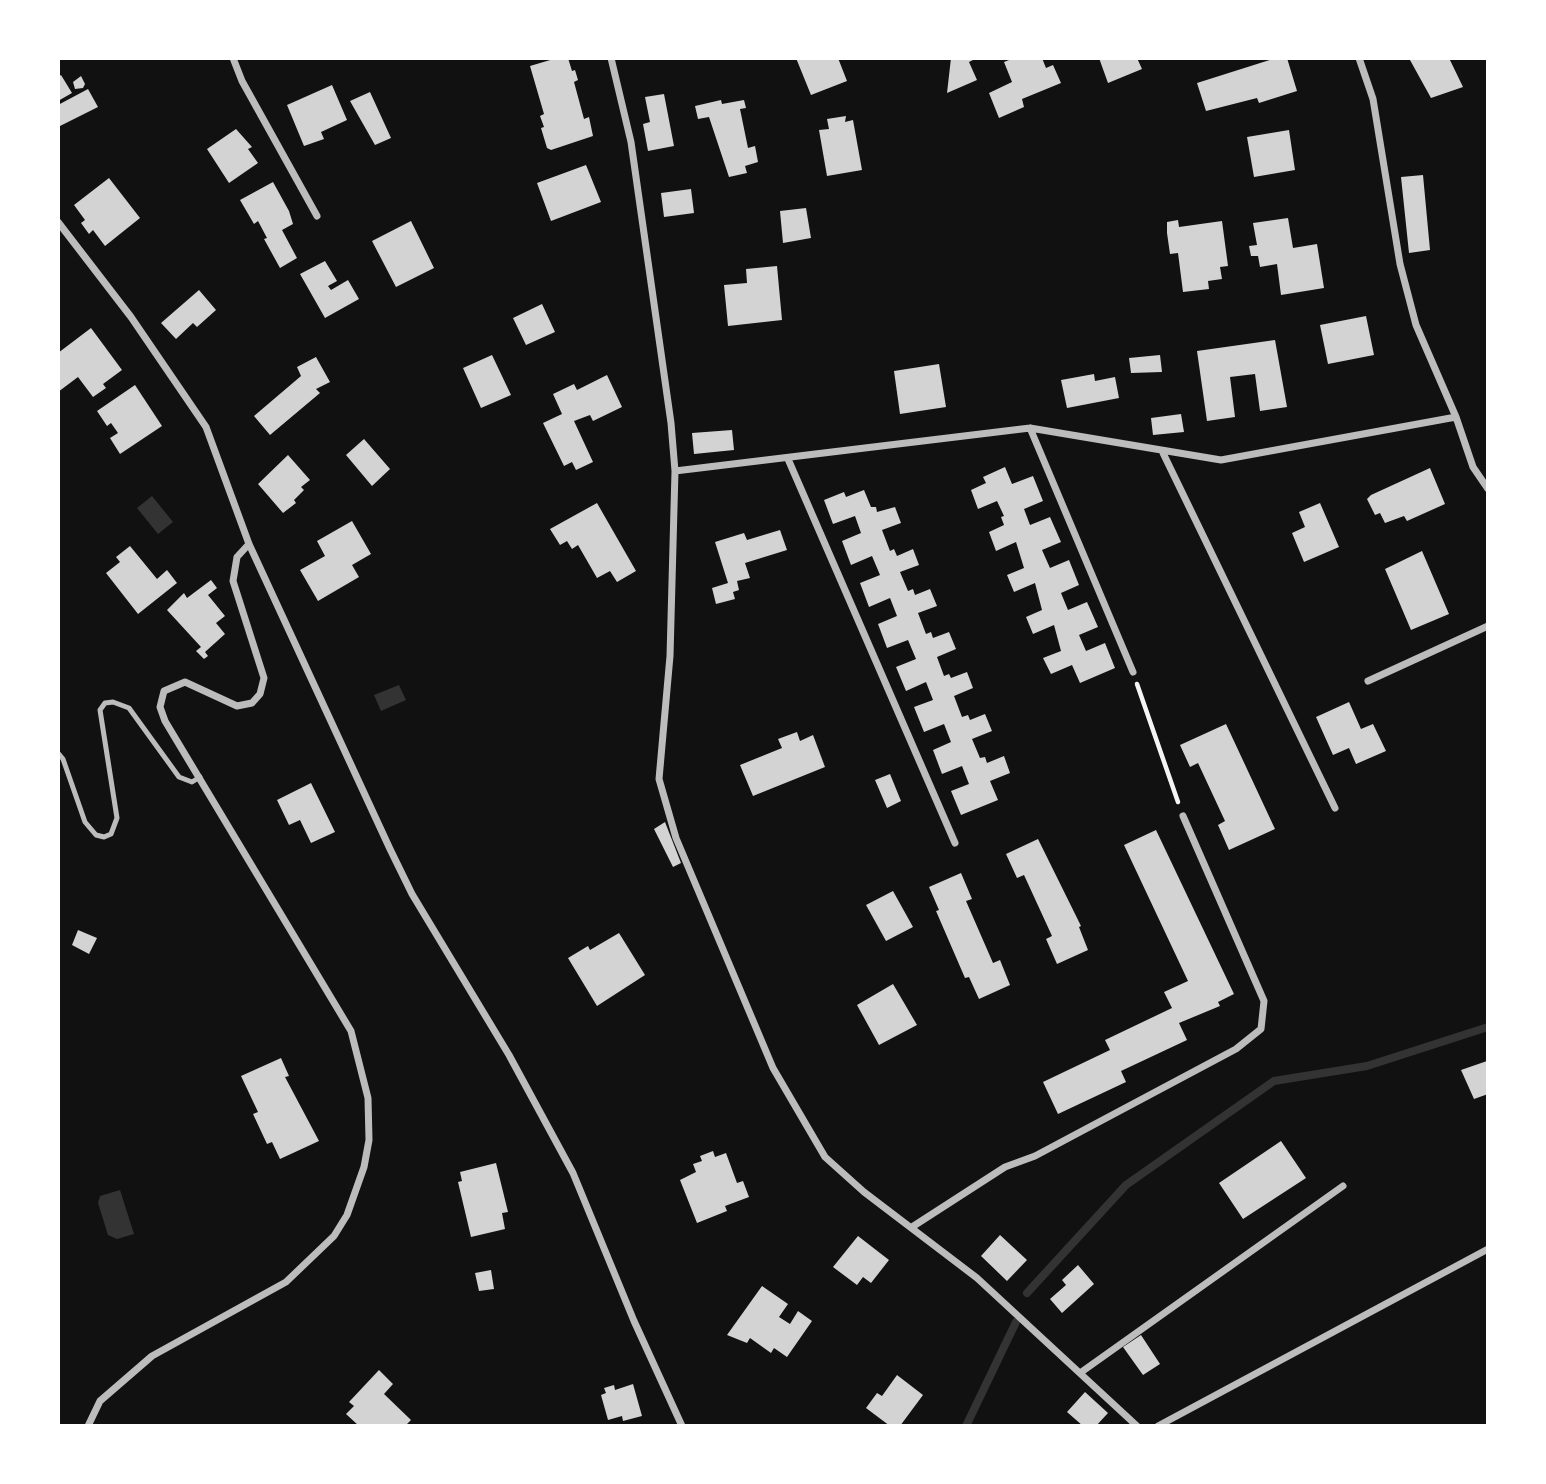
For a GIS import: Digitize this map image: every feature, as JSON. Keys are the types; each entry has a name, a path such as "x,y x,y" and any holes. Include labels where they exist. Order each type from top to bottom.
{"street":[{"path":"233,58 242,81 317,216"},
{"path":"611,58 631,142 671,422 674,471 670,656 659,779 676,838 774,1069 825,1157 864,1192 977,1278 1137,1426"},
{"path":"1359,58 1373,99 1400,264 1416,324 1456,417 1473,467 1488,489"},
{"path":"58,222 131,317 206,427 249,544 412,894 509,1055 573,1173 634,1321 682,1426"},
{"path":"674,471 1030,428 1163,453 1221,460 1456,417"},
{"path":"1030,428 1133,673"},
{"path":"1163,453 1335,808"},
{"path":"788,459 955,843"},
{"path":"88,1426 100,1401 152,1356 286,1282 334,1236 346,1215 365,1167 369,1140 368,1098 351,1031 165,721 160,706 161,698 171,686 185,682 237,706 252,703 260,694 264,678 233,581 237,557 249,544"},
{"path":"1368,681 1488,626"},
{"path":"912,1227 1004,1167 1035,1156 1236,1049 1261,1029 1264,1001 1183,816"},
{"path":"1080,1373 1343,1186"},
{"path":"1158,1426 1488,1249"}],"lane":[{"path":"58,753 64,759 85,822 96,835 104,837 111,834 117,818 100,710 105,703 113,702 128,708 179,777 192,782 200,777"}],"path":[{"path":"1133,673 1183,816"}],"shaded area":[{"path":"152,496 173,522 158,534 137,508"},
{"path":"399,685 406,700 381,711 374,695"},
{"path":"120,1190 134,1234 117,1239 108,1235 98,1203 100,1196"}],"building":[{"path":"557,58 568,58 572,71 575,70 578,80 574,82 584,119 589,117 593,136 551,150 547,148 541,128 544,127 540,116 544,114 530,66"},
{"path":"796,58 838,58 847,81 811,95"},
{"path":"951,58 977,58 969,62 977,80 947,93"},
{"path":"1014,58 1042,58 1046,68 1053,65 1061,83 1022,99 1024,107 999,118 989,93 1012,82 1004,62"},
{"path":"1099,58 1137,58 1142,69 1108,83"},
{"path":"1276,58 1287,58 1297,91 1259,103 1257,98 1206,111 1197,83"},
{"path":"1449,58 1463,87 1431,98 1410,60"},
{"path":"61,75 72,93 58,101 58,77"},
{"path":"81,76 85,84 83,88 75,89 73,82"},
{"path":"332,85 347,120 321,132 324,139 304,146 287,105"},
{"path":"88,89 98,107 60,126 58,105"},
{"path":"370,92 391,138 375,145 350,101"},
{"path":"664,94 674,146 648,151 643,124 650,122 645,97"},
{"path":"721,100 722,104 744,100 746,108 740,109 748,148 755,146 758,162 745,166 747,173 729,177 709,117 698,119 695,106"},
{"path":"846,116 845,122 853,120 862,170 827,176 819,130 829,129 827,119"},
{"path":"236,129 252,147 248,149 258,163 229,183 207,149"},
{"path":"1289,130 1295,170 1254,177 1247,137"},
{"path":"586,165 601,202 551,221 537,183"},
{"path":"1423,175 1430,250 1409,253 1401,177"},
{"path":"109,178 140,218 105,246 93,230 89,234 81,223 85,220 74,205"},
{"path":"273,182 289,211 293,224 282,230 297,258 280,268 264,239 267,238 258,221 254,224 240,200"},
{"path":"691,189 694,213 664,217 661,193"},
{"path":"806,208 811,238 783,243 780,211"},
{"path":"1288,218 1293,248 1317,244 1324,288 1281,295 1277,264 1260,267 1258,256 1251,256 1249,246 1257,245 1253,223"},
{"path":"1178,220 1179,227 1222,221 1228,266 1220,267 1222,279 1208,281 1209,289 1183,292 1178,253 1170,254 1167,233 1167,222"},
{"path":"411,221 434,268 396,287 372,241"},
{"path":"325,261 337,281 328,286 331,290 348,280 359,299 325,318 300,274"},
{"path":"777,266 782,320 728,326 724,285 747,283 746,269"},
{"path":"199,290 216,310 197,327 193,323 176,339 161,323"},
{"path":"542,304 555,332 526,345 513,318"},
{"path":"1366,316 1374,355 1328,364 1320,325"},
{"path":"91,328 122,370 103,384 106,388 93,397 78,377 58,392 58,353"},
{"path":"1275,340 1287,407 1260,411 1255,374 1230,377 1235,417 1207,421 1197,351"},
{"path":"492,355 511,395 481,408 463,368"},
{"path":"1160,355 1162,372 1131,373 1129,358"},
{"path":"316,357 330,382 316,389 320,393 270,435 254,416 301,376 297,367"},
{"path":"939,364 946,407 900,414 894,371"},
{"path":"1094,374 1095,381 1115,377 1119,398 1067,408 1061,380"},
{"path":"607,375 622,407 593,421 590,415 574,421 593,462 576,470 572,462 564,466 543,423 562,414 553,394 574,384 577,390"},
{"path":"135,385 162,426 120,454 110,438 118,433 111,423 107,426 97,411"},
{"path":"1181,414 1184,432 1153,435 1151,418"},
{"path":"732,430 734,450 694,454 692,433"},
{"path":"364,439 390,469 372,486 346,455"},
{"path":"288,455 310,480 301,487 304,490 294,500 296,503 283,513 258,484"},
{"path":"1005,467 1012,484 1033,476 1043,501 1024,509 1030,525 1050,517 1061,542 1042,550 1050,568 1069,560 1079,585 1061,593 1068,610 1087,602 1098,627 1079,635 1086,651 1105,643 1115,668 1080,683 1072,665 1051,674 1043,658 1061,651 1054,625 1033,634 1026,617 1042,610 1035,583 1014,592 1007,575 1024,568 1016,542 996,551 989,532 1004,525 1001,517 1004,516 997,501 978,509 971,490 986,483 983,477"},
{"path":"1430,468 1445,504 1407,521 1404,516 1385,523 1380,513 1375,515 1367,499 1371,495"},
{"path":"864,490 871,507 876,507 877,512 895,507 901,523 882,530 890,551 894,549 897,556 913,549 919,565 900,572 908,591 913,589 915,595 930,589 937,606 918,613 926,634 931,632 933,638 949,632 956,649 937,657 944,676 949,674 951,678 967,672 973,688 954,696 962,717 968,715 970,720 985,714 992,731 972,739 980,758 985,757 987,763 1004,756 1010,773 990,781 998,800 961,815 951,791 969,784 962,766 942,774 933,750 951,742 944,724 924,732 914,707 933,700 926,682 906,691 896,667 916,659 908,640 887,648 878,624 897,616 890,598 869,607 860,583 880,575 872,556 851,565 842,541 861,533 855,516 833,524 824,500 844,492 846,497"},
{"path":"597,503 636,571 617,582 610,571 597,578 578,545 572,549 567,541 560,545 550,529"},
{"path":"1320,503 1339,547 1304,562 1292,533 1305,527 1299,512"},
{"path":"352,521 371,554 352,565 359,577 318,601 300,570 325,556 317,541"},
{"path":"780,530 787,550 745,563 750,578 737,581 739,590 733,592 735,599 716,604 712,588 728,583 715,542 744,533 747,540"},
{"path":"130,546 157,579 167,570 177,583 138,614 106,573 120,562 116,557"},
{"path":"1422,551 1449,614 1411,630 1385,569"},
{"path":"211,580 217,588 208,595 225,616 216,623 225,634 205,652 208,656 204,659 196,651 201,647 167,610 184,593 187,598"},
{"path":"1349,702 1361,729 1373,724 1386,751 1356,764 1349,748 1333,755 1316,717"},
{"path":"1226,724 1275,829 1229,850 1218,825 1225,821 1198,763 1190,767 1180,745"},
{"path":"797,732 800,741 813,735 825,767 753,796 740,765 782,748 778,739"},
{"path":"890,774 901,801 887,808 875,780"},
{"path":"311,783 335,832 311,843 300,820 289,825 277,800"},
{"path":"665,822 681,863 673,867 654,829"},
{"path":"1156,830 1234,994 1218,1002 1220,1006 1179,1023 1187,1040 1121,1071 1126,1082 1058,1114 1043,1082 1110,1050 1105,1040 1172,1008 1164,992 1188,981 1124,845"},
{"path":"1038,839 1081,926 1079,927 1088,950 1057,964 1046,939 1052,936 1024,875 1017,878 1006,854"},
{"path":"961,873 972,899 966,901 993,963 1000,960 1010,985 979,999 969,977 965,978 936,911 939,910 929,887"},
{"path":"893,891 913,927 886,941 866,905"},
{"path":"78,930 97,938 89,954 72,945"},
{"path":"619,933 645,975 597,1006 568,958 588,946 590,950"},
{"path":"893,984 917,1025 879,1045 857,1005"},
{"path":"281,1058 289,1076 285,1077 319,1141 280,1159 272,1142 267,1144 253,1114 258,1112 241,1076"},
{"path":"1487,1061 1488,1094 1474,1099 1461,1070"},
{"path":"1281,1141 1306,1178 1243,1219 1219,1183"},
{"path":"713,1151 715,1157 726,1153 737,1183 743,1181 749,1197 725,1206 727,1211 697,1223 680,1180 696,1172 693,1164 702,1161 700,1156"},
{"path":"496,1163 508,1212 502,1213 505,1229 471,1237 458,1182 462,1181 460,1172"},
{"path":"1000,1235 1027,1260 1007,1281 981,1256"},
{"path":"858,1236 889,1260 871,1283 863,1277 857,1285 833,1267"},
{"path":"1078,1265 1094,1284 1062,1313 1050,1299 1066,1285 1062,1280"},
{"path":"491,1270 494,1289 479,1291 475,1273"},
{"path":"762,1286 788,1304 779,1317 790,1324 798,1311 812,1321 787,1357 774,1348 771,1353 750,1338 747,1343 727,1335"},
{"path":"1141,1335 1160,1364 1143,1375 1123,1347"},
{"path":"379,1370 393,1384 384,1394 411,1420 405,1426 359,1426 346,1414 354,1406 349,1402"},
{"path":"897,1375 923,1395 900,1426 890,1426 866,1408 877,1393 882,1396"},
{"path":"633,1384 642,1416 623,1421 622,1416 608,1420 601,1395 606,1393 604,1388 614,1385 615,1390"},
{"path":"1085,1392 1108,1413 1096,1426 1083,1426 1067,1412"}],"waterway":[{"path":"1027,1293 1126,1185 1274,1081 1367,1066 1488,1027"},
{"path":"966,1426 1016,1322"}]}
